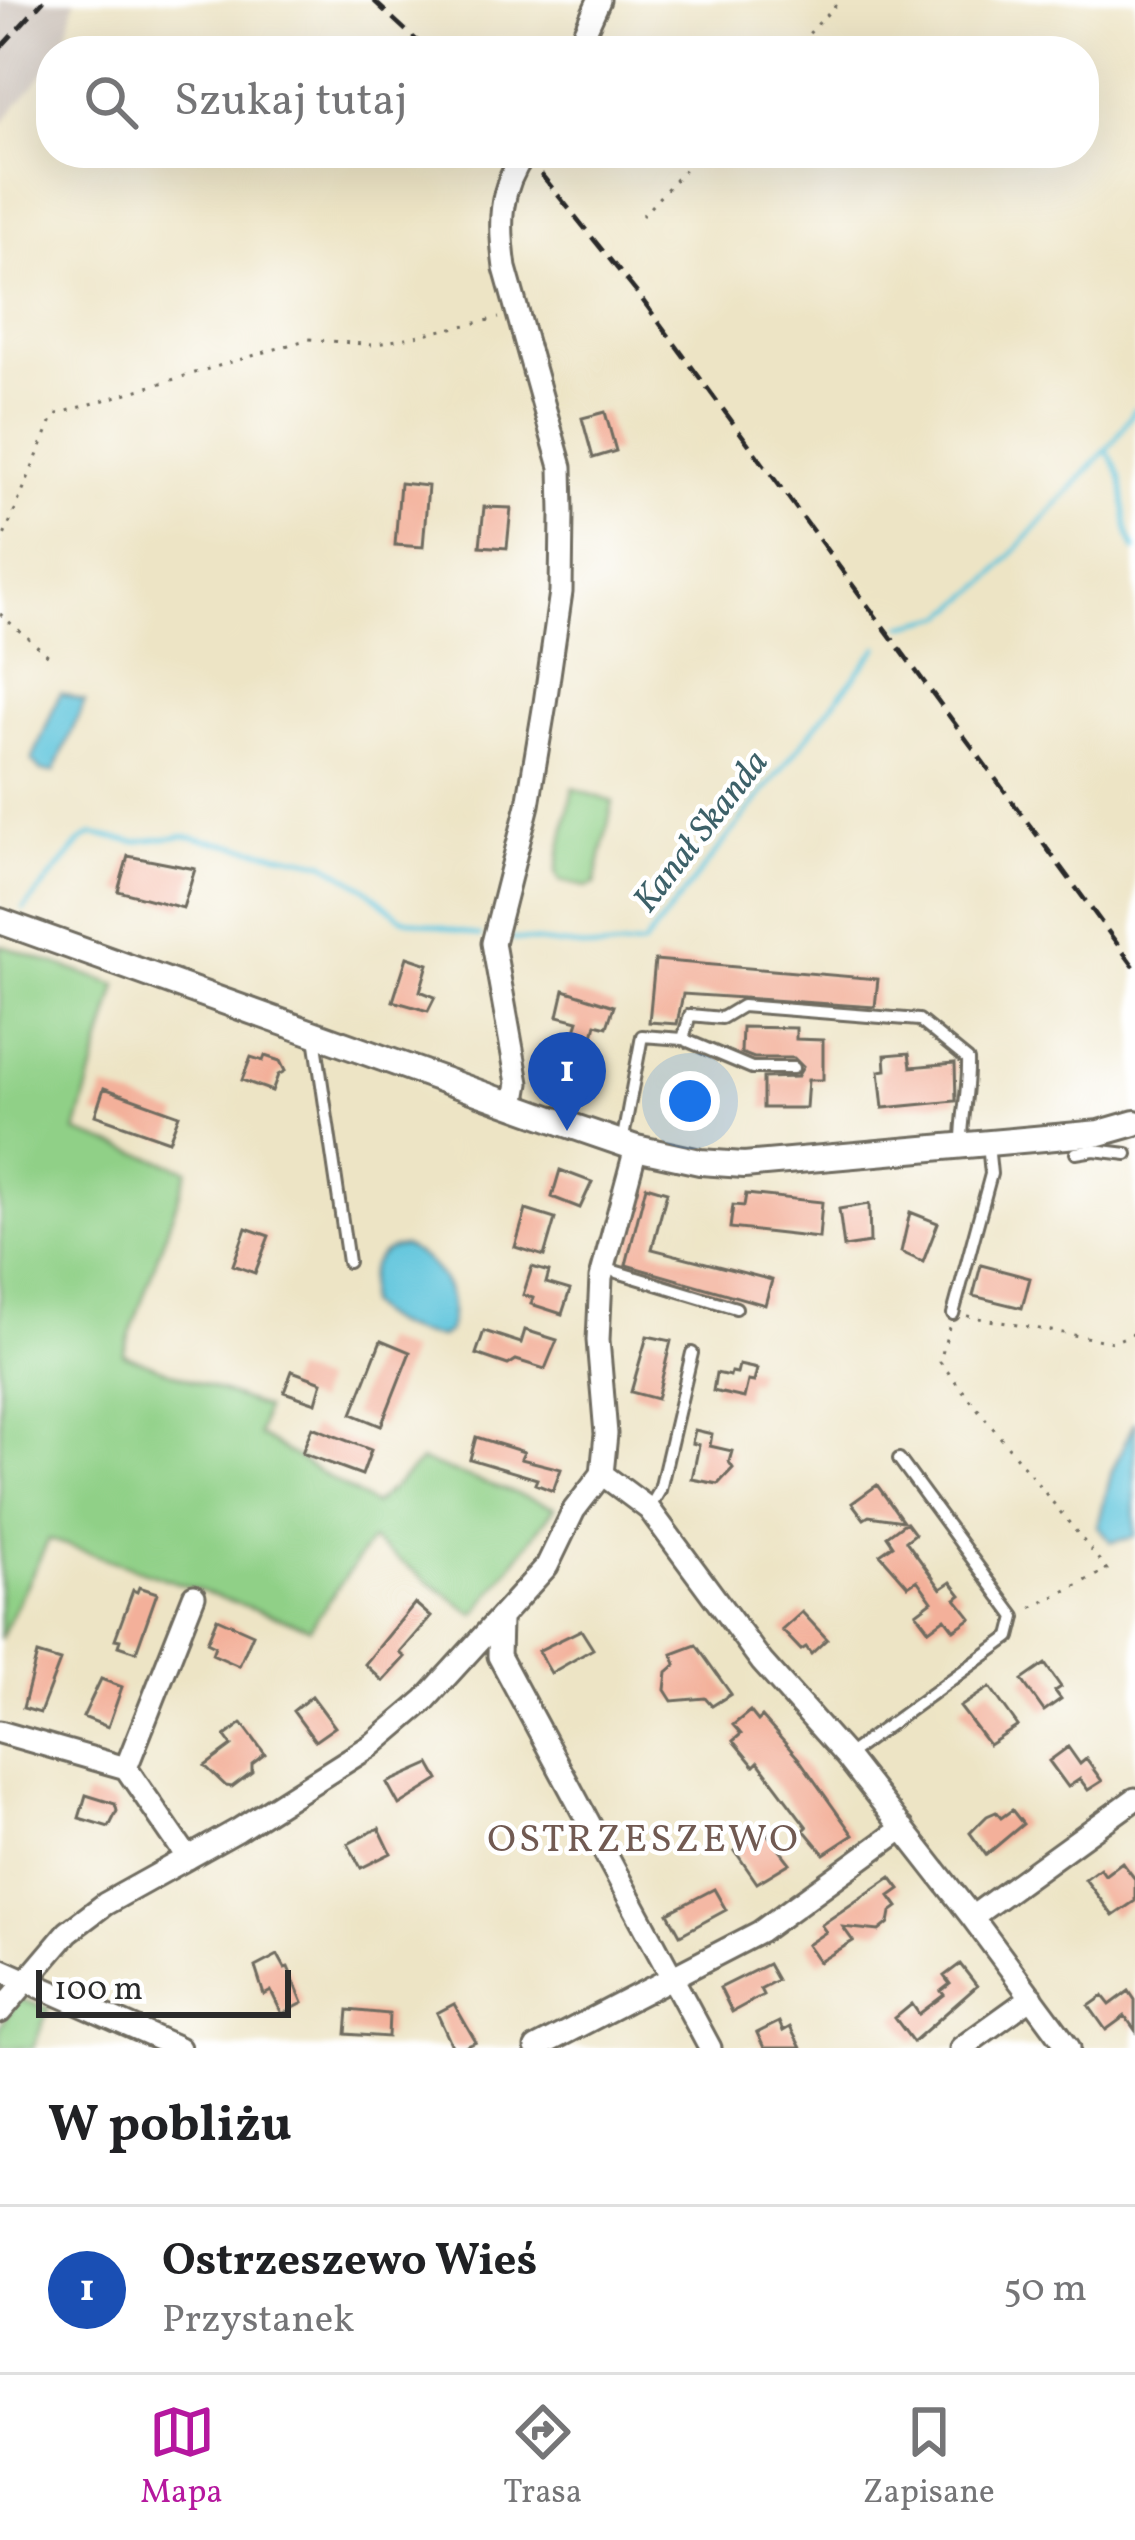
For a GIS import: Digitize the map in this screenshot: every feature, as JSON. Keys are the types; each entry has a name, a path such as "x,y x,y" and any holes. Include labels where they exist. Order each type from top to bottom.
{"street":[{"path":"583,36 599,0"},
{"path":"514,168 500,208 505,268 561,467 561,592 528,805 493,943 518,1083 514,1106"},
{"path":"0,921 514,1106 629,1145 700,1162 756,1165 988,1144 1085,1146 1135,1123"},
{"path":"0,2012 68,1931 105,1904 372,1745 425,1700 547,1566 574,1510 602,1474 605,1433 598,1340 604,1268 629,1145"},
{"path":"602,1474 649,1509 762,1662 846,1756 1069,2048"},
{"path":"127,1768 194,1596"},
{"path":"500,1621 499,1656 710,2048"},
{"path":"0,1732 127,1768 188,1858"},
{"path":"973,1917 1135,1799"},
{"path":"536,2048 760,1932 903,1828"},
{"path":"0,1970 178,2048"},
{"path":"962,2048 1032,1997"}],"lane":[{"path":"683,1039 690,1015 722,1018 742,1006 919,1020 968,1060 970,1097 961,1129 962,1147"},
{"path":"314,1034 348,1262"},
{"path":"629,1145 642,1036 683,1039 752,1068 793,1068"},
{"path":"952,1314 991,1174 988,1144"},
{"path":"1085,1146 1127,1154"},
{"path":"604,1268 736,1307"},
{"path":"649,1509 660,1490 692,1353"},
{"path":"846,1756 1010,1637 1015,1616 899,1459"}],"path":[{"path":"807,36 840,0"},
{"path":"642,216 686,168"},
{"path":"0,546 54,415 309,339 373,345 518,314"},
{"path":"0,614 50,657"},
{"path":"1015,1616 1107,1570 940,1362 952,1314 1113,1342 1135,1333"}],"shaded area":[{"path":"0,0 75,0 67,36 36,36 36,82 0,126"}],"green space":[{"path":"573,788 613,802 595,884 586,887 560,881 556,872"},
{"path":"0,945 117,985 76,1132 188,1170 123,1354 265,1408 259,1435 374,1505 421,1461 555,1507 475,1615 371,1540 310,1628 49,1539 0,1639"},
{"path":"18,1999 49,2008 33,2048 0,2048 0,2027"}],"water":[{"path":"60,693 85,701 54,772 41,771 32,761"},
{"path":"404,1246 436,1270 448,1292 451,1318 448,1332 440,1337 400,1328 367,1304 373,1265 384,1252"},
{"path":"1135,1421 1135,1537 1111,1542 1098,1526 1112,1471"}],"building":[{"path":"605,412 616,451 593,458 582,418"},
{"path":"400,483 428,486 423,547 395,545"},
{"path":"484,507 511,508 507,548 480,546"},
{"path":"128,856 195,869 183,908 118,891"},
{"path":"407,957 428,964 420,991 435,997 428,1011 393,1001"},
{"path":"655,960 878,979 875,1007 683,994 677,1024 649,1022"},
{"path":"564,990 614,1006 607,1027 596,1024 584,1072 552,1062 558,1042 570,1046 578,1021 558,1016"},
{"path":"742,1027 796,1028 796,1039 823,1040 823,1080 808,1080 806,1108 763,1108 763,1078 797,1077 803,1067 794,1058 754,1058 741,1053"},
{"path":"909,1053 911,1067 955,1063 956,1101 883,1108 879,1071 886,1070 885,1055"},
{"path":"265,1056 280,1061 285,1071 278,1075 272,1091 242,1080 251,1057 263,1061"},
{"path":"104,1088 179,1115 169,1141 95,1115"},
{"path":"560,1170 592,1182 580,1208 552,1197"},
{"path":"646,1186 667,1192 652,1249 772,1280 765,1305 626,1265"},
{"path":"746,1194 822,1202 819,1238 730,1228 733,1205 744,1206"},
{"path":"869,1204 870,1243 844,1247 839,1209"},
{"path":"526,1210 555,1219 544,1256 515,1247"},
{"path":"910,1212 938,1223 923,1262 901,1252"},
{"path":"246,1228 269,1236 255,1273 233,1265"},
{"path":"981,1265 1030,1278 1022,1308 973,1296"},
{"path":"532,1267 549,1272 546,1283 570,1290 562,1314 531,1304 533,1298 523,1295"},
{"path":"525,1330 557,1340 545,1369 516,1360 508,1365 476,1354 484,1331 521,1343"},
{"path":"647,1336 671,1341 657,1399 631,1392"},
{"path":"381,1340 410,1352 381,1426 352,1414"},
{"path":"739,1365 757,1369 744,1398 713,1391 716,1373 730,1376"},
{"path":"292,1371 322,1382 316,1403 284,1392"},
{"path":"312,1427 371,1450 362,1475 302,1453"},
{"path":"695,1430 712,1434 710,1446 732,1451 729,1462 733,1468 718,1484 692,1479 699,1445 692,1443"},
{"path":"476,1437 524,1452 521,1459 561,1469 553,1491 535,1484 537,1479 470,1459"},
{"path":"877,1485 903,1521 864,1519 852,1503"},
{"path":"906,1522 915,1534 906,1541 941,1589 951,1582 961,1595 956,1599 971,1618 954,1630 945,1618 929,1630 916,1613 932,1601 917,1580 908,1586 880,1554 893,1545 887,1536"},
{"path":"139,1587 157,1593 136,1652 118,1646 120,1640 115,1639 133,1590"},
{"path":"415,1603 431,1617 383,1681 365,1664"},
{"path":"802,1612 827,1639 811,1654 782,1630"},
{"path":"217,1618 253,1634 239,1666 212,1654 215,1646 207,1642"},
{"path":"581,1630 593,1649 551,1673 538,1651"},
{"path":"696,1645 731,1694 712,1706 705,1698 672,1701 665,1690 667,1672 676,1664 672,1654"},
{"path":"37,1654 60,1661 40,1713 23,1708"},
{"path":"1045,1664 1061,1687 1055,1691 1061,1699 1044,1711 1022,1680"},
{"path":"101,1679 122,1687 108,1727 83,1717"},
{"path":"990,1687 1018,1726 989,1745 960,1707"},
{"path":"312,1696 335,1727 315,1741 293,1711"},
{"path":"750,1711 758,1721 762,1717 799,1759 853,1835 824,1854 804,1830 807,1827 758,1762 754,1766 733,1741 741,1734 733,1725"},
{"path":"242,1723 265,1754 252,1764 252,1772 232,1787 226,1786 205,1766 232,1746 225,1736"},
{"path":"1068,1747 1080,1764 1086,1759 1102,1781 1088,1790 1080,1779 1068,1787 1049,1761"},
{"path":"430,1764 439,1780 399,1805 387,1783"},
{"path":"86,1795 115,1804 117,1811 109,1827 79,1818"},
{"path":"1012,1810 1023,1824 986,1855 970,1833 987,1816 996,1812 1001,1818"},
{"path":"379,1828 391,1853 361,1868 348,1844"},
{"path":"765,1831 790,1863 757,1883 735,1851"},
{"path":"1122,1862 1135,1879 1135,1901 1113,1916 1085,1879 1100,1868 1105,1875"},
{"path":"891,1877 900,1889 890,1896 898,1907 891,1912 889,1923 879,1931 843,1927 853,1941 819,1962 807,1945 826,1932 821,1925"},
{"path":"714,1889 726,1910 680,1935 668,1913"},
{"path":"278,1955 303,2003 282,2014 271,1991 264,1995 255,1967"},
{"path":"768,1964 777,1980 760,1989 763,1995 732,2012 720,1988"},
{"path":"960,1964 977,1986 913,2042 895,2018 912,2004 919,2014 944,1995 941,1991 950,1984 944,1976"},
{"path":"1129,1991 1135,2000 1135,2030 1125,2016 1106,2030 1089,2006 1103,1996 1110,2005"},
{"path":"454,2004 476,2042 463,2048 453,2048 437,2013"},
{"path":"348,2010 389,2014 388,2037 346,2034"},
{"path":"779,2022 783,2031 790,2027 801,2048 764,2048 757,2033"}],"waterway":[{"name":"Kanał Skanda","path":"902,626 945,616 986,583 1115,440 1135,409"},
{"path":"1106,450 1120,476 1135,550"},
{"name":"Kanał Skanda","path":"513,939 600,949 643,945 878,647"},
{"name":"Kanał Skanda","path":"24,909 92,834 134,842 184,836 323,862 364,887 401,918 480,936"}],"railway":[{"path":"0,48 44,0"},
{"path":"373,0 412,36"},
{"path":"536,168 641,298 1135,968"}],"place":[{"name":"Ostrzeszewo Wieś","path":"567,1131"}],"district":[{"name":"OSTRZESZEWO","path":"644,1837"}]}
